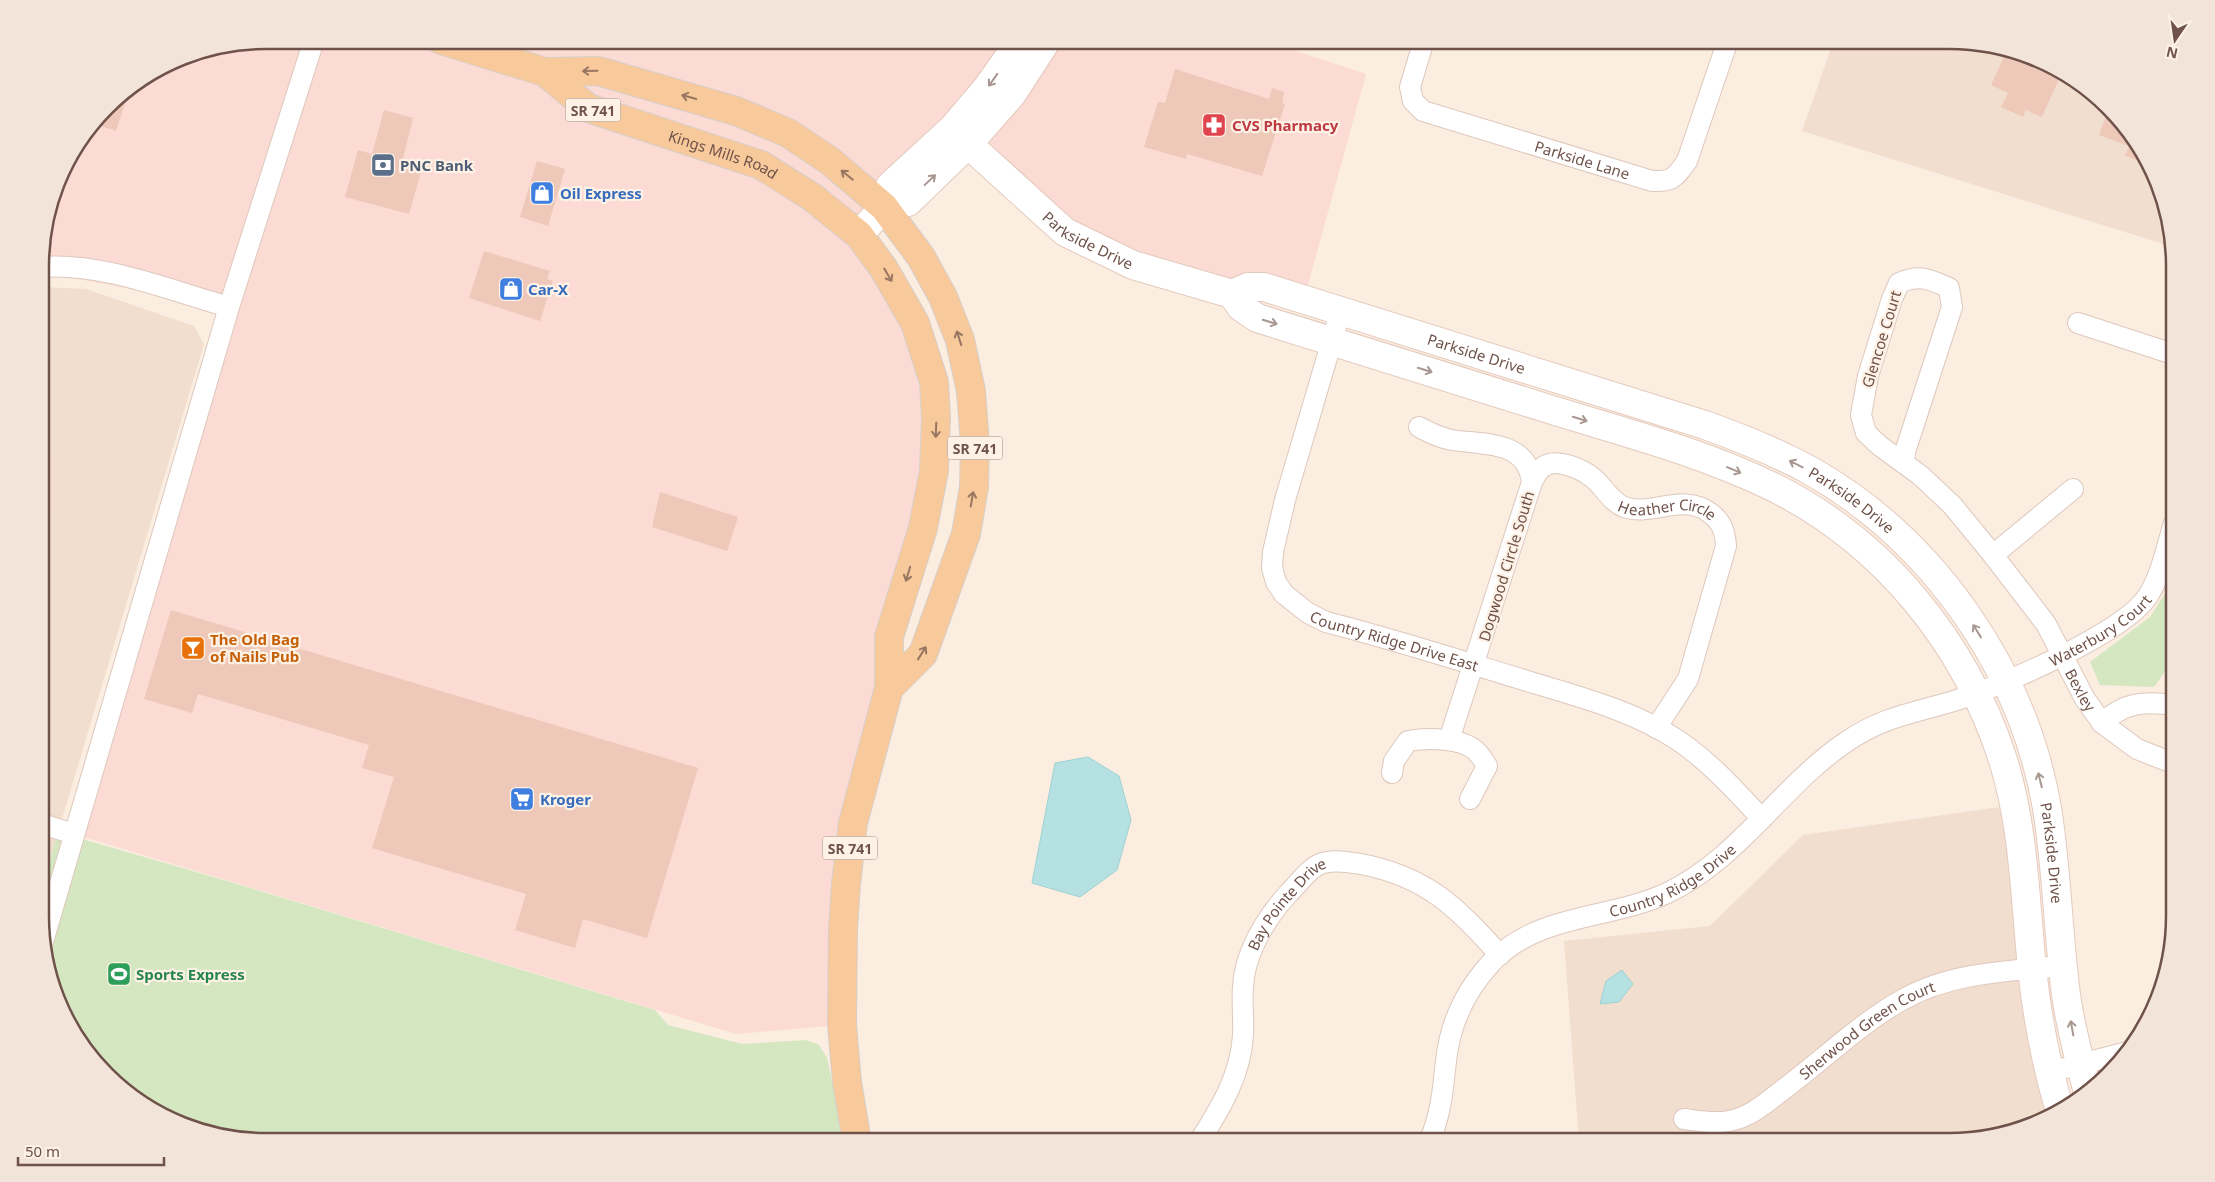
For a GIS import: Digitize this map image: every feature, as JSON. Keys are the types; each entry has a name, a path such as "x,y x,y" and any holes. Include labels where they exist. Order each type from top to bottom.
{"main road":[{"name":"Kings Mills Road","path":"470,49 545,72 598,70 736,111 788,133 830,161 887,204"},
{"name":"Kings Mills Road","path":"545,72 588,108 760,165 812,197 859,235"},
{"name":"SR 741","path":"887,204 921,257 943,297 960,340 971,391 975,444 974,487 966,534 923,654 889,688"},
{"name":"SR 741","path":"856,1133 847,1082 842,1025 843,929 853,823 889,688 889,637 923,528 934,471 936,417 934,382 915,323 884,269 859,235"}],"street":[{"path":"49,921 229,307 311,49"},
{"path":"859,235 887,204 890,186 953,128 988,88 1015,49"},
{"path":"887,204 908,202 968,144 1012,94 1041,49"},
{"name":"Parkside Lane","path":"1421,49 1410,87 1412,101 1423,112 1652,181 1666,182 1677,176 1686,161 1725,49"},
{"name":"Parkside Drive","path":"968,144 1065,232 1133,265 1232,294 1241,307 1258,318 1630,434 1730,468 1810,507 1867,550 1911,594 1938,629 1976,693 2003,762 2014,805 2021,849 2032,969 2048,1072 2058,1104"},
{"path":"49,266 105,272 229,307"},
{"name":"Glencoe Court","path":"1904,463 1904,452 1952,307 1949,288 1933,280 1913,276 1899,283 1892,299 1868,376 1860,415 1866,432 1952,505 1994,555 2046,624 2062,654"},
{"name":"Parkside Drive","path":"1232,294 1248,287 1264,287 1705,424 1759,446 1812,472 1872,512 1905,541 1935,572 1962,607 2005,681 2033,749 2046,806 2066,995 2086,1084"},
{"name":"Country Ridge Drive East","path":"1341,310 1285,500 1273,552 1272,568 1276,582 1284,594 1296,605 1326,622 1475,665 1597,703 1638,719 1677,740 1701,758 1723,777 1762,819"},
{"path":"2078,323 2166,352"},
{"name":"Dogwood Circle South","path":"1419,427 1434,435 1450,440 1484,443 1508,449 1527,462 1532,482 1450,740"},
{"name":"Heather Circle","path":"1532,482 1543,466 1550,463 1561,464 1578,469 1594,478 1623,506 1639,510 1676,504 1691,504 1711,514 1724,531 1726,546 1694,662 1680,694 1656,728"},
{"path":"1994,555 2073,489"},
{"name":"Waterbury Court","path":"2005,681 2105,633 2130,615 2148,597 2166,546"},
{"name":"Bexley","path":"2062,654 2085,699 2102,723 2137,749 2166,760"},
{"name":"Country Ridge Drive","path":"1433,1133 1442,1104 1446,1061 1459,1012 1473,985 1500,955 1516,942 1544,928 1573,919 1626,909 1670,892 1696,876 1721,857 1822,761 1844,743 1869,727 1895,716 1976,693 2005,681"},
{"name":"Bexley","path":"2102,723 2116,710 2139,704 2157,702 2166,704"},
{"path":"1392,773 1394,761 1408,741 1431,738 1450,740 1475,749 1487,766 1470,799"},
{"path":"49,826 74,834"},
{"name":"Bay Pointe Drive","path":"1205,1133 1219,1110 1238,1065 1243,1034 1242,982 1250,952 1265,924 1284,898 1320,864 1349,862 1379,868 1421,884 1447,900 1500,955"},
{"name":"Sherwood Green Court","path":"1684,1119 1714,1122 1729,1121 1756,1110 1878,1015 1915,993 1943,982 1972,976 2064,966"},
{"path":"2048,1072 2115,1055"}],"shaded area":[{"path":"251,49 1290,49 1366,74 1304,299 1133,265 968,144 860,235 884,269 936,417 866,768 842,1025 736,1034 74,834 229,307 49,273 49,251 56,210 65,183 85,145 112,112 145,85 183,65 223,53"},
{"path":"1831,49 1964,49 1992,53 2019,60 2045,71 2070,85 2103,112 2130,145 2144,170 2155,196 2165,245 1802,131"},
{"path":"49,287 86,289 194,326 204,344 49,863"},
{"path":"2014,805 2059,1103 2019,1122 1992,1129 1964,1133 1578,1133 1564,941 1710,926 1803,835"}],"green space":[{"path":"2166,592 2166,670 2154,687 2100,685 2090,662 2150,617"},
{"path":"58,832 655,1010 668,1025 742,1044 806,1040 819,1045 827,1058 843,1133 251,1133 223,1129 196,1122 170,1111 145,1097 112,1070 85,1037 78,1025 60,986 53,959 49,931 49,862"}],"water":[{"path":"1088,757 1119,776 1131,820 1117,870 1080,897 1032,883 1055,763"},
{"path":"1622,970 1633,984 1619,1002 1600,1004 1606,981"}],"building":[{"path":"2005,56 2059,79 2042,117 2026,110 2023,117 2001,107 2008,93 1991,85"},
{"name":"CVS Pharmacy","path":"1175,69 1269,99 1272,88 1284,92 1282,103 1285,104 1262,176 1187,154 1186,159 1144,147 1158,102 1165,103"},
{"path":"126,101 116,131 101,126 112,112"},
{"name":"PNC Bank","path":"384,110 413,118 402,162 422,168 409,214 345,197 358,150 372,154"},
{"path":"2106,116 2130,145 2137,160 2125,156 2129,146 2099,135"},
{"name":"Oil Express","path":"537,161 565,169 548,226 520,217"},
{"name":"Car-X","path":"484,251 550,271 547,279 553,281 540,321 469,298"},
{"path":"660,492 738,517 727,551 652,527"},
{"path":"171,610 698,768 647,938 583,919 575,948 515,930 526,894 372,848 394,777 362,768 369,745 198,694 192,713 144,699"}],"place":[{"name":"CVS Pharmacy","path":"1214,125"},
{"name":"PNC Bank","path":"383,165"},
{"name":"Oil Express","path":"542,193"},
{"name":"Car-X","path":"511,289"},
{"name":"The Old Bag of Nails Pub","path":"193,648"},
{"name":"Kroger","path":"522,799"},
{"name":"Sports Express","path":"119,974"}]}
